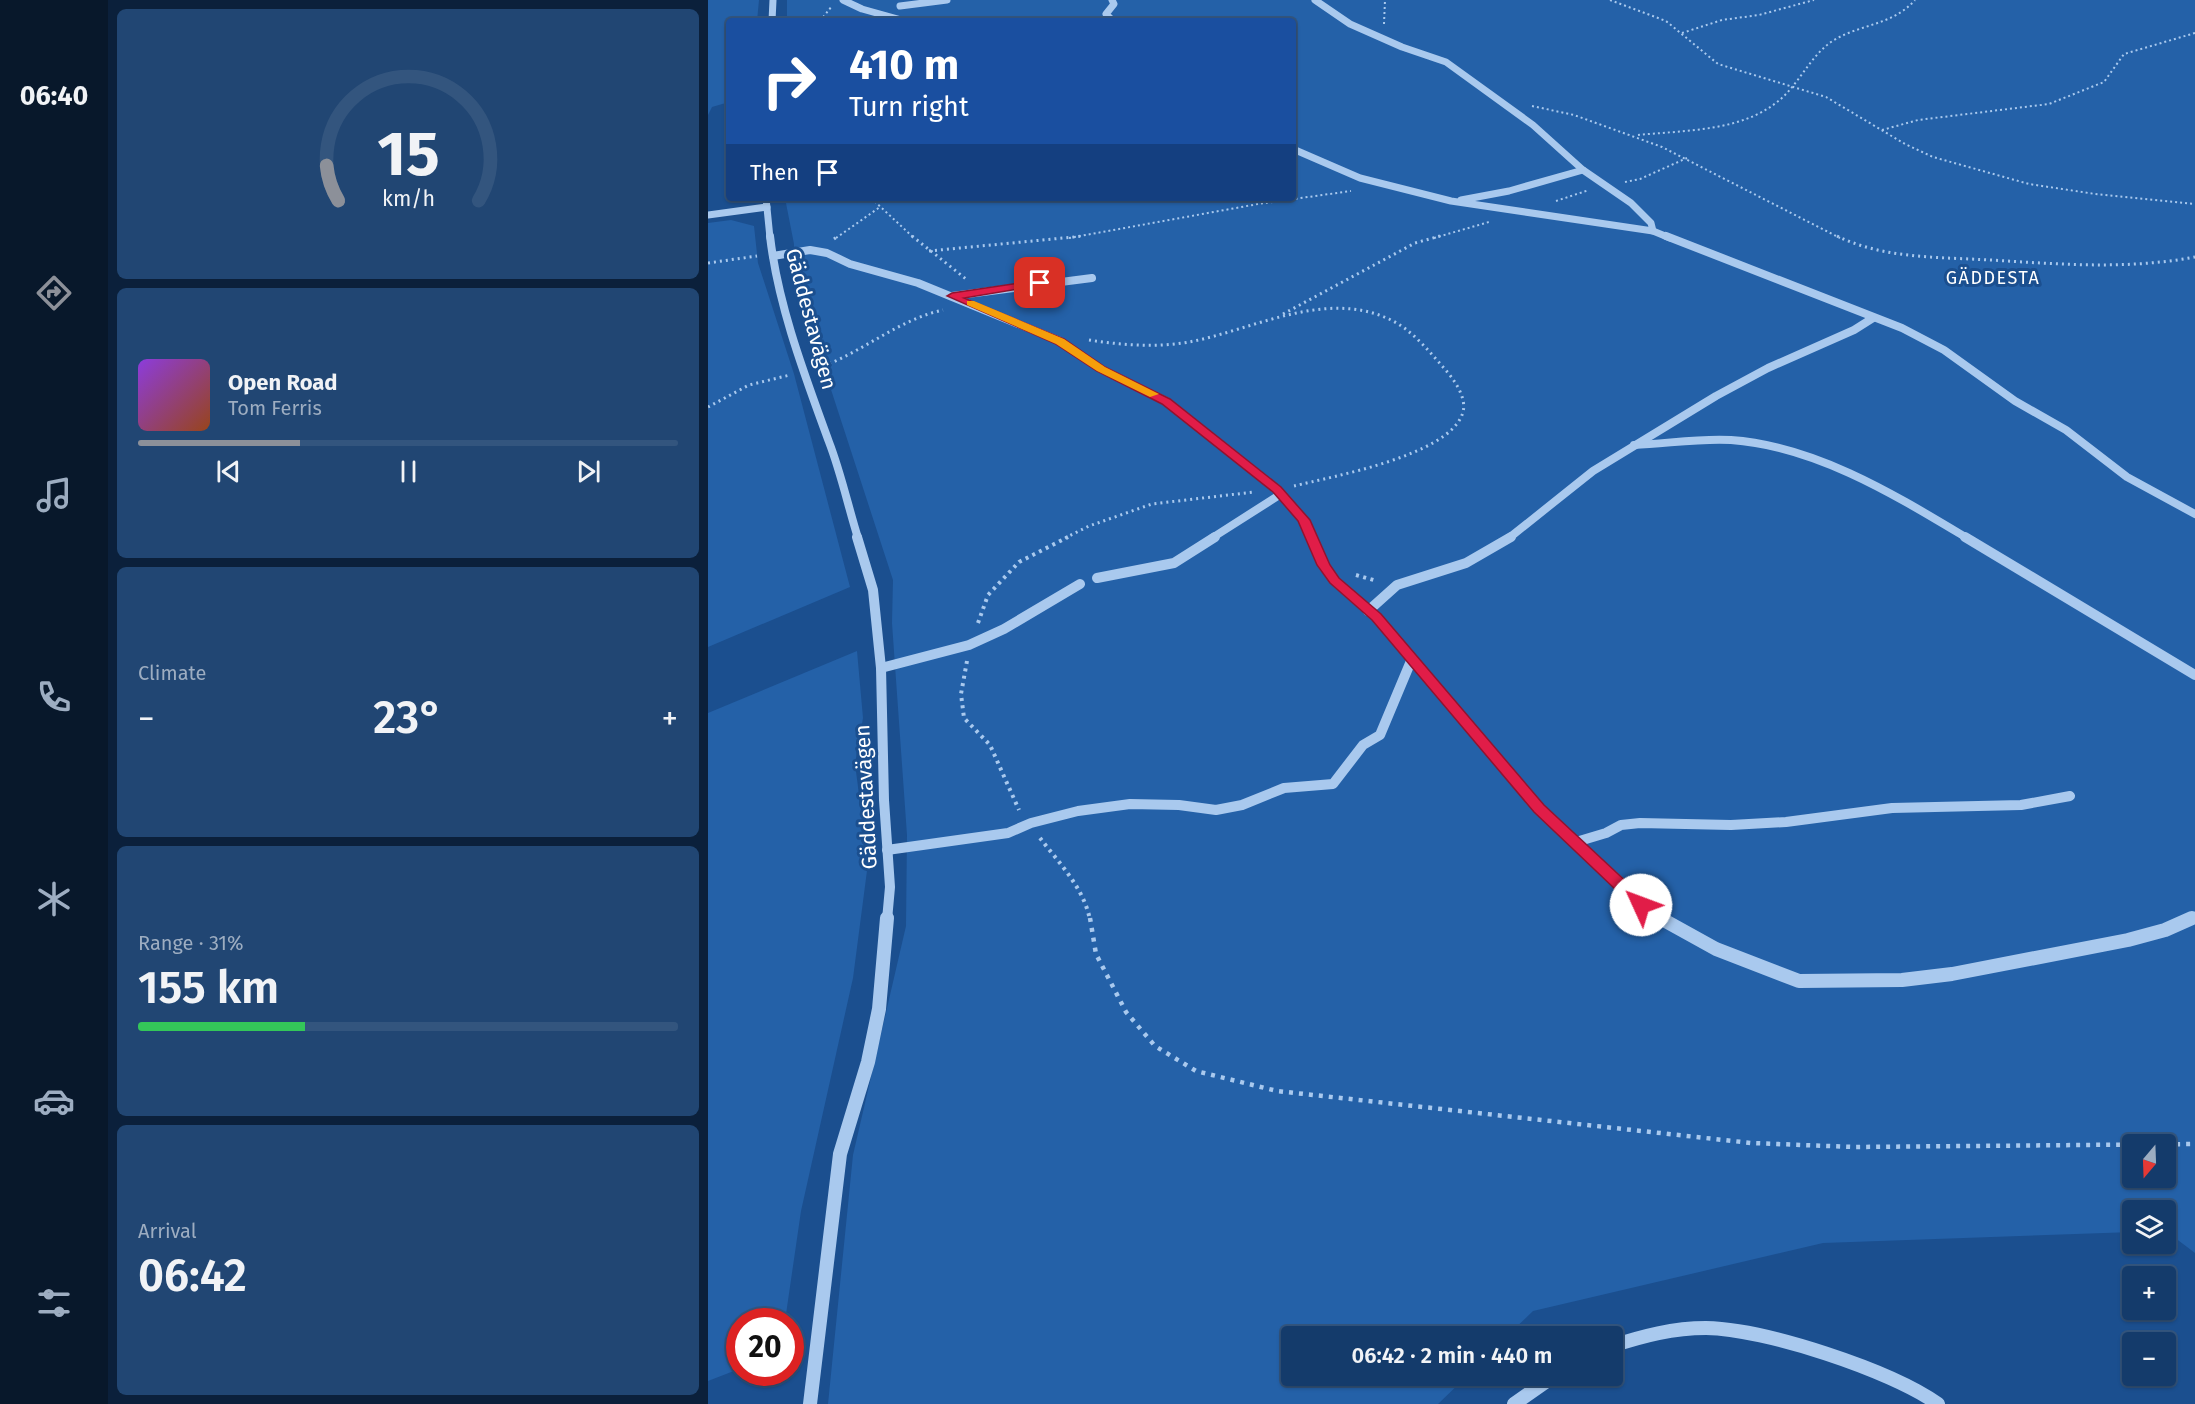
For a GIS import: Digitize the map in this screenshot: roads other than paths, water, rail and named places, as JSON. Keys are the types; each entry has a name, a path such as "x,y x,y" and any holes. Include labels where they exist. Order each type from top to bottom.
{"street":[{"path":"772,0 772,18"},
{"path":"841,0 892,18"},
{"path":"888,17 906,0"},
{"path":"900,6 947,0"},
{"path":"1110,18 1106,14 1114,4 1112,0"},
{"path":"1315,0 1350,24 1402,47 1446,62 1506,108 1533,125 1582,170 1644,214 1652,224 1653,231"},
{"path":"1296,150 1344,173 1381,185 1451,201 1653,231 1902,328 1944,350 2015,400 2066,430 2127,477 2195,514"},
{"path":"1451,201 1509,191 1582,170"},
{"path":"708,215 766,202"},
{"name":"Gäddestavägen","path":"766,202 773,256 784,303 812,399 830,443 873,590 881,668 886,850 890,887 879,1009 868,1062 840,1154 810,1404"},
{"path":"773,256 804,251 827,253 850,264 952,296 1060,341 1101,369 1166,401 1281,494 1304,520 1323,565 1335,581 1376,617 1519,787 1655,916 1716,949 1799,981 1902,980 1952,974 2128,940 2165,930 2195,917"},
{"path":"952,296 1092,278"},
{"path":"1368,610 1397,585 1423,578 1484,555 1502,544 1593,471 1634,445 1768,368 1854,330 1873,318"},
{"path":"1634,445 1733,440 1803,456 1830,465 1891,492 1976,545 2118,626 2195,675"},
{"path":"1097,578 1174,563 1281,494"},
{"path":"881,668 969,645 1004,629 1080,584"},
{"path":"886,850 1008,833 1031,823 1078,812 1130,804 1179,805 1216,810 1242,805 1284,788 1333,784 1363,745 1380,735 1411,661"},
{"path":"1576,842 1606,833 1621,825 1640,822 1731,825 1786,822 1892,808 2020,805 2070,796"},
{"path":"1623,1342 1679,1328 1734,1328 1775,1338 1876,1373 1938,1404"},
{"path":"1514,1404 1540,1386"}],"district":[{"name":"GÄDDESTA","path":"1993,278"}]}
